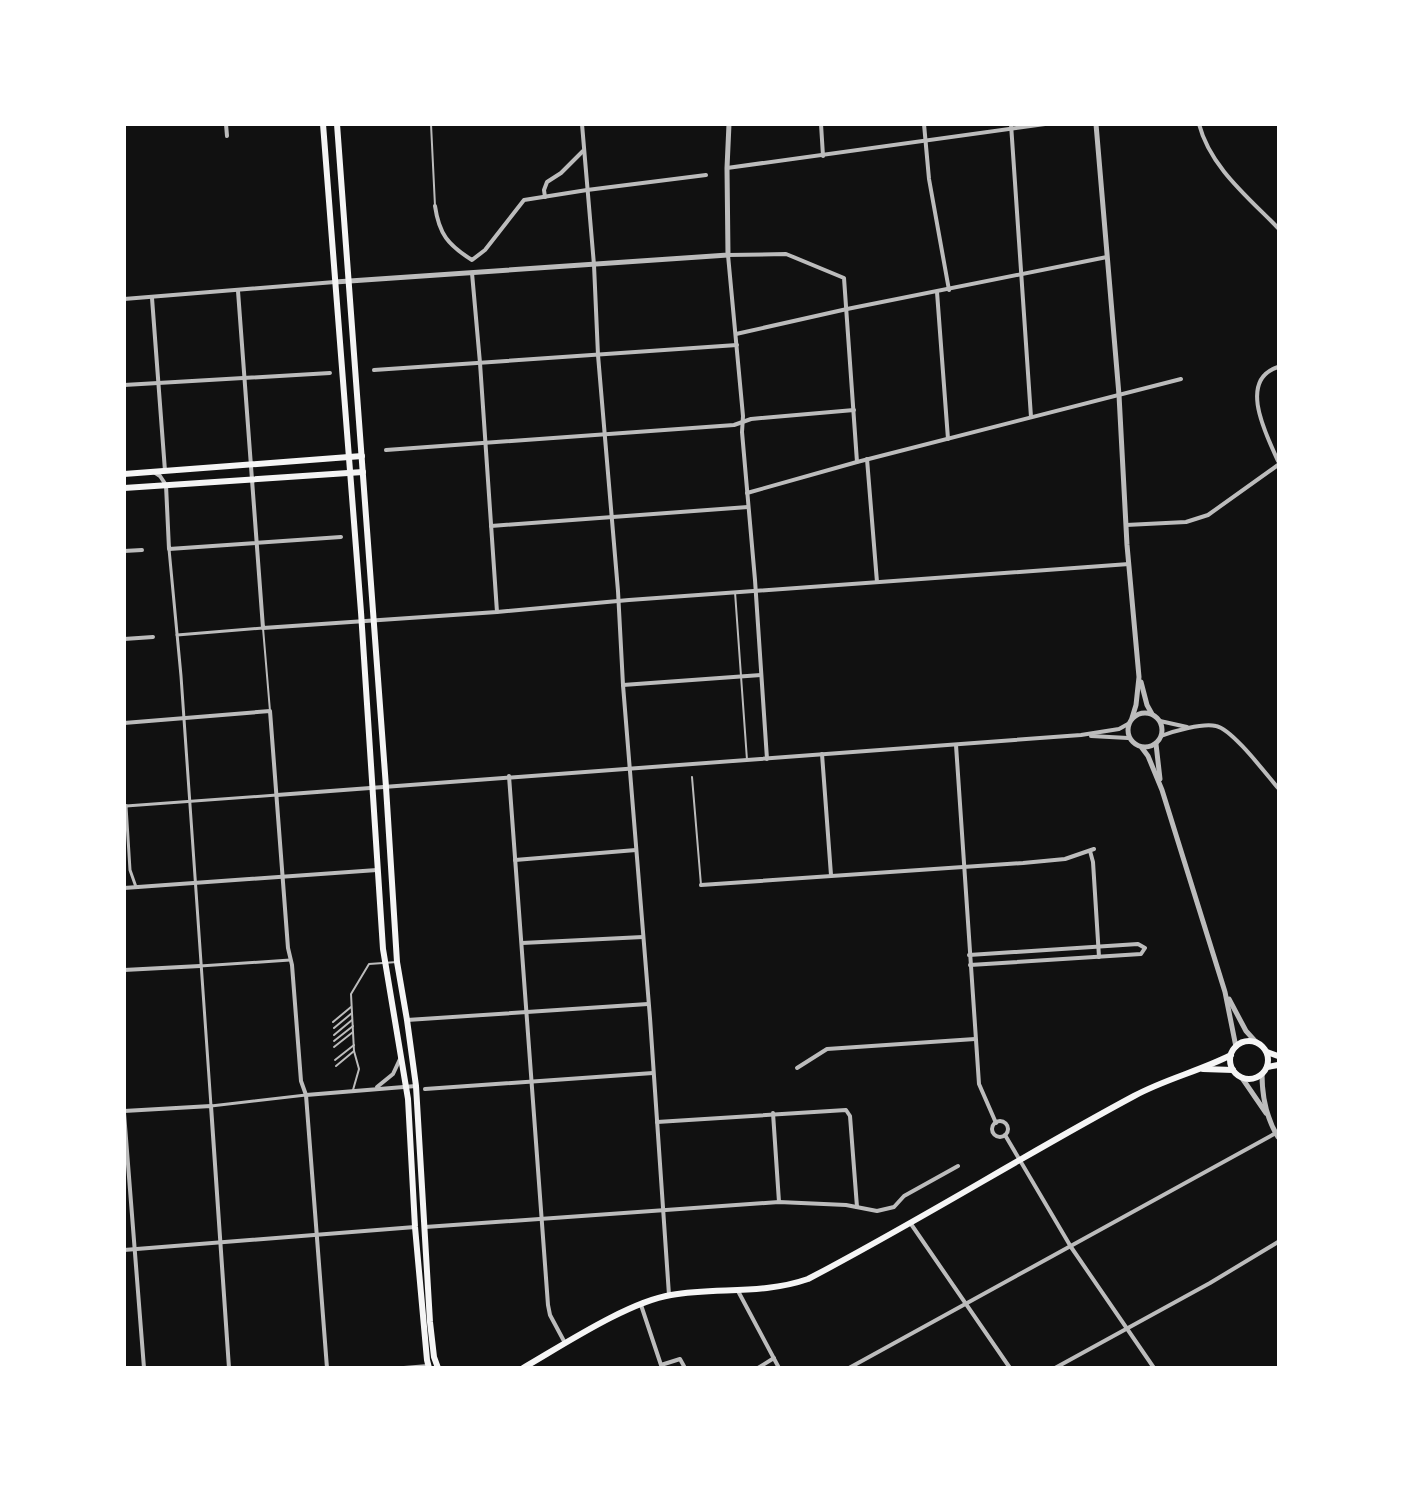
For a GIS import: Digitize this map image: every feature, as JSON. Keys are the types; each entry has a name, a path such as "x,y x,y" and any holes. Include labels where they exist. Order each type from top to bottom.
{"main road":[{"path":"323,124 362,621 377,870 385,962 408,1099 415,1227 429,1367"},
{"path":"338,124 387,787 397,962 416,1086 432,1343 438,1368"},
{"path":"124,474 362,456"},
{"path":"124,488 363,472"},
{"path":"1267,1052 1269,1059 1267,1067 1256,1078 1242,1078 1233,1070 1230,1063 1231,1055 1236,1047 1249,1041 1256,1042 1267,1052 1278,1056"},
{"path":"523,1368 641,1305 669,1295 738,1292 793,1284 808,1279 911,1224 1137,1095 1231,1055"},
{"path":"1267,1067 1278,1065"},
{"path":"1200,1070 1233,1070"}],"street":[{"path":"226,124 227,136"},
{"path":"582,124 669,1295"},
{"path":"729,124 728,255 743,416 767,759"},
{"path":"820,124 823,156"},
{"path":"924,124 929,179 949,290"},
{"path":"727,168 1045,124"},
{"path":"1096,124 1119,395 1126,525 1139,677 1147,705 1163,728 1156,744 1162,790"},
{"path":"1198,124 1215,159 1227,175 1278,228"},
{"path":"1011,127 1031,417"},
{"path":"545,196 544,190 548,182 561,173 583,151"},
{"path":"435,206 438,224 444,238 461,254 472,260 485,250 524,200 706,175"},
{"path":"124,299 728,255 786,255 844,278 857,462"},
{"path":"736,334 847,309 1107,257"},
{"path":"472,273 497,612"},
{"path":"238,291 263,628"},
{"path":"937,292 948,439"},
{"path":"152,298 165,471"},
{"path":"374,370 737,345"},
{"path":"1126,525 1186,522 1208,515 1278,463 1260,415 1257,397 1257,389 1262,379 1268,372 1278,367"},
{"path":"124,385 330,373"},
{"path":"747,494 867,459 1181,379"},
{"path":"387,450 734,426 751,420 854,410"},
{"path":"867,459 877,582"},
{"path":"154,472 166,485 229,1368"},
{"path":"491,526 748,507"},
{"path":"169,549 341,537"},
{"path":"124,551 142,550"},
{"path":"177,635 1129,564"},
{"path":"124,639 153,637"},
{"path":"623,685 761,675"},
{"path":"136,887 130,870 125,806 1081,735 1119,729 1128,724 1136,705 1139,677"},
{"path":"124,723 270,711 301,1081 306,1095 327,1368"},
{"path":"1132,718 1138,714 1152,714"},
{"path":"1160,721 1191,728"},
{"path":"1128,724 1128,738 1142,748 1148,756 1162,790 1225,992 1236,1047"},
{"path":"1161,736 1191,728 1215,726 1228,731 1278,788"},
{"path":"1081,735 1128,738"},
{"path":"1142,748 1156,744"},
{"path":"956,745 979,1084 996,1123 993,1130 995,1134 1000,1137 1005,1135 1008,1129 1007,1124 1003,1121 996,1123"},
{"path":"822,754 831,875"},
{"path":"509,776 548,1305 550,1315 565,1344"},
{"path":"515,860 636,850"},
{"path":"701,885 1065,859 1092,850 1099,957"},
{"path":"124,888 377,870"},
{"path":"522,943 643,937"},
{"path":"969,955 1138,944 1145,948 1141,954 970,965"},
{"path":"1012,952 1012,963"},
{"path":"124,970 290,960"},
{"path":"1225,992 1246,1031 1256,1042"},
{"path":"407,1020 648,1004"},
{"path":"797,1068 827,1049 975,1039"},
{"path":"376,1088 393,1074 402,1056"},
{"path":"425,1089 653,1073"},
{"path":"1262,1074 1269,1117"},
{"path":"849,1368 1277,1135 1269,1117 1242,1078"},
{"path":"144,1368 124,1112 416,1086"},
{"path":"657,1122 846,1110 850,1116 857,1206"},
{"path":"773,1113 779,1202"},
{"path":"1005,1135 1071,1247 1154,1368"},
{"path":"423,1227 779,1202 857,1206 877,1211 894,1207 904,1196 958,1166"},
{"path":"911,1224 1010,1368"},
{"path":"124,1250 415,1227"},
{"path":"1055,1368 1210,1283 1278,1242"},
{"path":"738,1292 780,1368"},
{"path":"641,1305 661,1365 680,1359 685,1368"},
{"path":"758,1368 774,1358"},
{"path":"404,1368 429,1367"}],"lane":[{"path":"431,124 435,206"},
{"path":"735,592 747,760"},
{"path":"263,628 270,711"},
{"path":"692,777 701,885"},
{"path":"353,1090 359,1069 354,1052 351,994 369,964 397,962"},
{"path":"333,1022 351,1007"},
{"path":"334,1028 352,1013"},
{"path":"334,1035 352,1020"},
{"path":"334,1041 353,1026"},
{"path":"334,1047 353,1032"},
{"path":"335,1060 354,1045"},
{"path":"336,1066 354,1052"}]}
